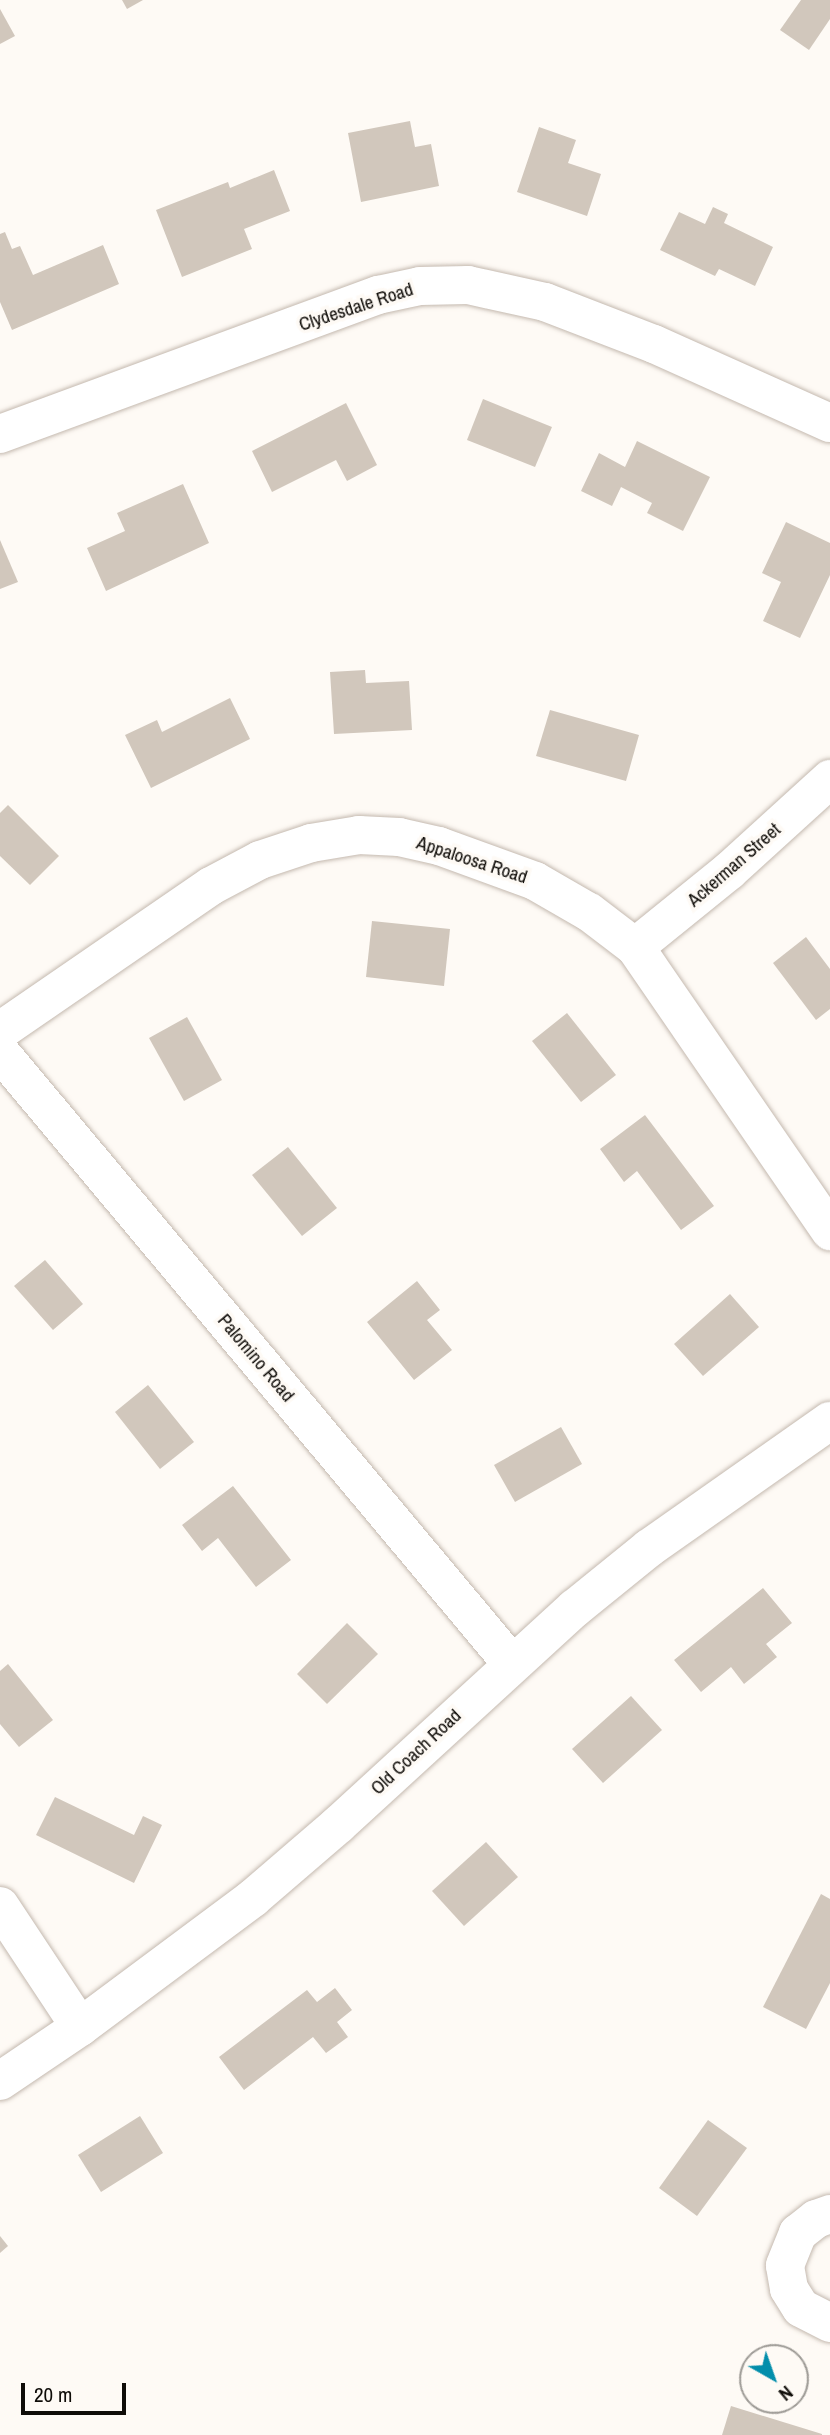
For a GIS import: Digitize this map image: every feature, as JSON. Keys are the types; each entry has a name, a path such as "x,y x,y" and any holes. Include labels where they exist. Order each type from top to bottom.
{"street":[{"name":"Clydesdale Road","path":"0,434 377,295 420,286 468,285 545,302 654,344 830,423"},
{"name":"Ackerman Street","path":"635,947 729,871 830,779"},
{"name":"Appaloosa Road","path":"0,1031 211,886 273,855 311,843 359,835 399,837 439,846 534,881 589,912 635,947 830,1231"},
{"name":"Palomino Road","path":"0,1052 512,1664"},
{"name":"Old Coach Road","path":"0,2081 210,1932 295,1864 512,1664 649,1548 830,1421"},
{"path":"0,1906 80,2026"},
{"path":"830,2214 816,2219 797,2233 785,2266 789,2289 801,2308 830,2323"}],"building":[{"path":"122,0 143,0 127,9"},
{"path":"801,0 830,0 830,19 809,50 780,30"},
{"path":"0,9 15,36 0,44"},
{"path":"410,121 415,147 431,144 439,186 361,202 348,133"},
{"path":"539,127 576,140 568,163 601,174 587,216 517,192"},
{"path":"274,170 290,211 244,229 252,249 182,277 156,210 228,182 230,188"},
{"path":"713,207 728,214 724,223 773,247 755,286 719,269 715,276 660,250 679,212 705,224"},
{"path":"5,232 12,249 20,246 33,275 103,245 119,284 12,330 0,302 0,234"},
{"path":"483,399 552,427 535,467 467,440"},
{"path":"346,403 377,465 347,481 336,460 272,492 252,451"},
{"path":"637,441 710,477 683,531 647,513 652,503 621,487 612,506 581,491 599,453 625,467"},
{"path":"183,484 209,543 106,591 87,548 125,531 117,513"},
{"path":"786,522 830,543 830,575 800,638 763,621 781,582 762,573"},
{"path":"0,540 18,582 0,589"},
{"path":"365,670 366,683 409,681 412,730 334,734 330,672"},
{"path":"230,698 250,739 151,788 125,735 157,720 162,732"},
{"path":"550,710 639,735 626,781 536,756"},
{"path":"8,805 59,856 30,885 0,856 0,813"},
{"path":"372,921 450,929 444,986 366,977"},
{"path":"806,937 830,969 830,1009 816,1020 773,963"},
{"path":"567,1013 616,1075 581,1102 532,1041"},
{"path":"187,1017 222,1080 184,1101 149,1038"},
{"path":"645,1115 714,1206 681,1230 637,1171 624,1182 600,1149"},
{"path":"288,1147 337,1208 302,1236 252,1175"},
{"path":"45,1260 83,1304 53,1330 14,1286"},
{"path":"417,1281 440,1310 427,1320 452,1350 414,1380 367,1322"},
{"path":"730,1294 759,1327 703,1376 674,1344"},
{"path":"148,1385 194,1442 160,1469 115,1412"},
{"path":"561,1427 582,1464 515,1502 494,1465"},
{"path":"233,1486 291,1560 256,1587 218,1538 202,1551 182,1525"},
{"path":"763,1588 792,1623 766,1644 777,1657 744,1684 731,1667 701,1692 674,1660"},
{"path":"347,1623 378,1654 327,1704 297,1674"},
{"path":"8,1664 53,1720 19,1747 0,1724 0,1671"},
{"path":"631,1696 662,1730 603,1783 572,1749"},
{"path":"55,1797 134,1835 143,1816 162,1825 134,1883 36,1835"},
{"path":"486,1842 518,1877 464,1926 432,1891"},
{"path":"821,1894 830,1899 830,1983 806,2029 763,2007"},
{"path":"335,1988 352,2010 337,2022 348,2037 326,2053 313,2037 244,2090 219,2057 307,1990 317,2002"},
{"path":"140,2116 163,2153 101,2192 78,2155"},
{"path":"708,2120 747,2148 697,2216 659,2188"},
{"path":"0,2236 8,2246 0,2253"},
{"path":"731,2406 739,2408 739,2414 757,2414 822,2434 822,2435 722,2435"}]}
